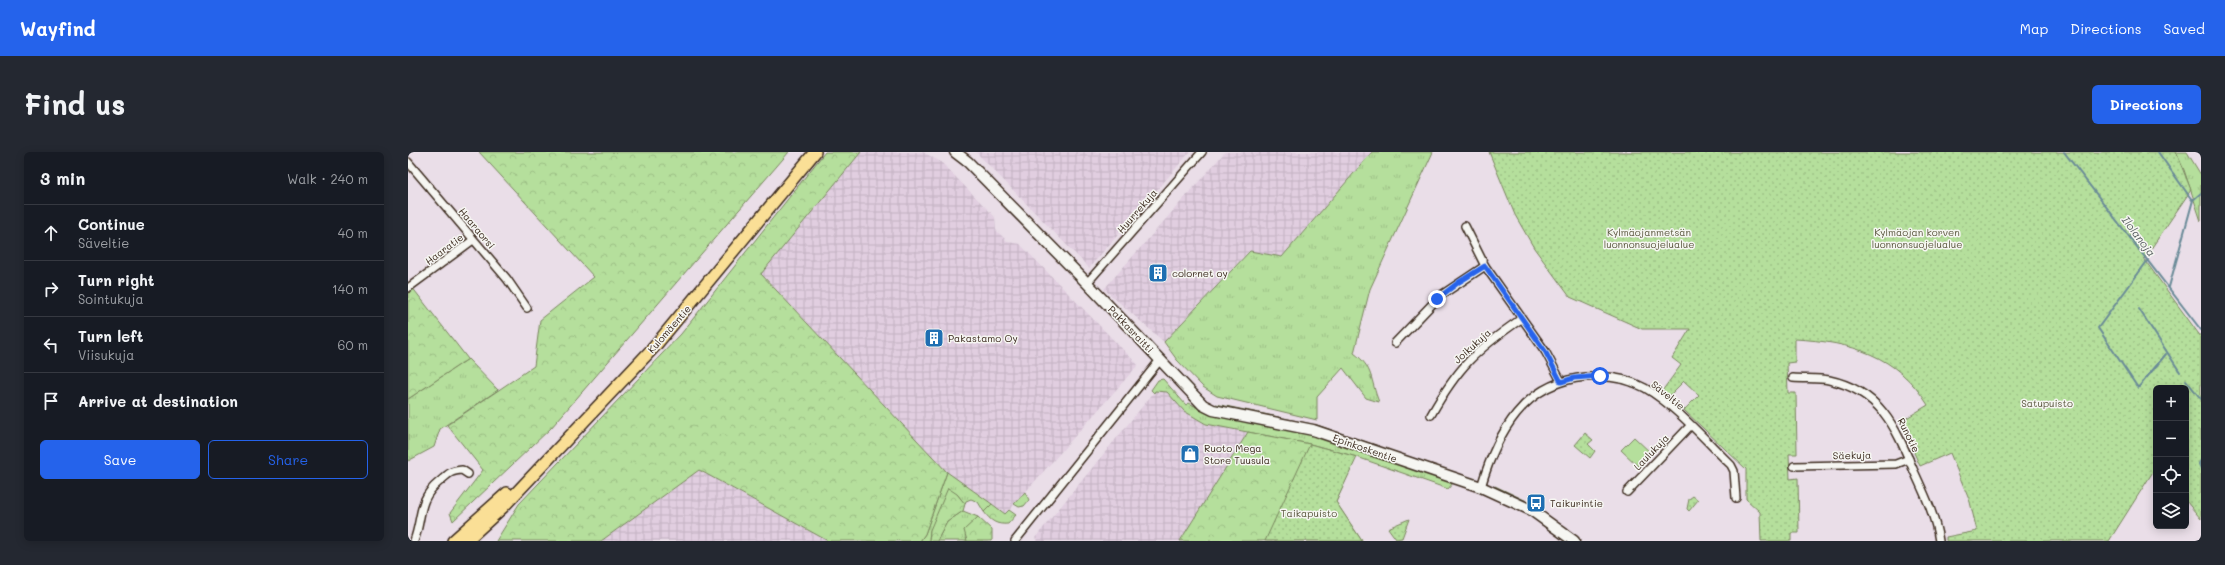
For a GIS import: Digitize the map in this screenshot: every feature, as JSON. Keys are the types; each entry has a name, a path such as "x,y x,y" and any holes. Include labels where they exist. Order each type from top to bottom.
{"main road":[{"name":"Kulomäentie","path":"779,194 808,152"},
{"name":"Kulomäentie","path":"461,540 550,455 654,346 815,152"}],"street":[{"name":"Pakkasraitti","path":"955,152 968,162 1160,360 1015,541"},
{"name":"Huurrekuja","path":"1087,283 1202,152"},
{"name":"Haaraorsi","path":"408,162 507,279 527,308"},
{"path":"1465,226 1485,266 1545,351 1561,382"},
{"name":"Haaratie","path":"408,288 473,240"},
{"path":"1396,343 1440,296 1485,266"},
{"name":"Joikukuja","path":"1431,415 1454,378 1468,361 1486,344 1521,319"},
{"name":"Epinkoskentie","path":"1160,360 1194,397 1209,408 1313,430 1480,487 1531,510 1574,541"},
{"name":"Säveltie","path":"1480,487 1502,434 1511,419 1531,398 1561,382 1574,378 1600,376 1626,380 1642,386 1660,398 1731,465 1734,471 1736,498"},
{"name":"Runotie","path":"1793,378 1828,380 1862,392 1874,401 1890,418 1910,460 1933,516 1936,541"},
{"name":"Laulukuja","path":"1627,492 1690,426"},
{"name":"Säekuja","path":"1794,466 1896,464 1910,460"},
{"path":"414,541 421,508 430,489 450,471 462,470 468,474"}],"shaded area":[{"path":"861,152 923,152 941,162 995,217 996,230 1008,242 1020,244 1138,365 1006,514 946,472 761,274"},
{"path":"976,152 1190,152 1089,268"},
{"path":"1225,152 1372,152 1282,257 1249,251 1164,342 1104,289"},
{"path":"1155,391 1167,392 1184,411 1206,424 1248,432 1180,541 1038,541 1035,538"},
{"path":"699,470 828,541 601,541"}],"green space":[{"path":"479,152 789,152 551,428 453,521 450,513 483,470 447,425 534,366 540,320 594,277"},
{"path":"825,152 861,152 761,274 947,472 925,534 920,541 828,541 699,470 601,541 496,541 519,504 681,334"},
{"path":"1372,152 1433,152 1370,289 1354,353 1368,369 1379,402 1366,398 1343,368 1317,397 1317,420 1217,396 1203,387 1177,360 1164,342 1250,251 1282,257"},
{"path":"1489,152 2176,152 2191,190 2144,259 2201,337 2201,519 2189,505 2189,385 2153,385 2153,472 2109,541 1946,541 1946,537 1977,531 1970,502 1950,453 1920,466 1900,422 1928,405 1916,388 1902,374 1871,354 1854,348 1835,344 1795,339 1795,362 1787,363 1788,393 1796,393 1797,454 1789,454 1790,479 1798,478 1799,533 1791,533 1791,541 1761,541 1760,512 1746,499 1746,469 1684,410 1699,395 1684,381 1669,396 1662,391 1681,365 1672,358 1690,329 1642,329 1570,297 1534,248 1515,215"},
{"path":"2176,152 2187,152 2201,175 2201,221 2184,170"},
{"path":"408,282 468,359 408,399"},
{"path":"468,359 498,390 440,429 434,447 408,461 408,399"},
{"path":"1163,379 1186,405 1189,403 1206,412 1312,434 1453,483 1448,489 1357,457 1310,444 1206,424 1184,411 1167,392 1155,391 1154,393 1151,390 1158,380"},
{"path":"1216,404 1317,425 1464,476 1215,406"},
{"path":"1248,432 1310,444 1354,462 1336,502 1362,541 1180,541"},
{"path":"1585,433 1593,440 1588,444 1595,451 1590,458 1575,445"},
{"path":"1634,437 1652,454 1639,467 1621,450"},
{"name":"Taikapuisto","path":"1310,444 1357,457 1336,502 1362,541 1265,541"},
{"path":"947,472 992,504 984,512 978,502 971,499 966,501 965,504 957,494 930,530 929,541 920,541 925,534"},
{"path":"1495,486 1531,503 1494,489"},
{"path":"948,488 957,494 965,504 963,511 947,522 937,541 929,541 930,530"},
{"path":"1025,492 1029,500 1024,506 1019,507 1014,504"},
{"path":"1693,496 1698,500 1689,511 1687,509 1689,499"},
{"path":"992,504 1005,514 1009,510 1016,515 1008,524 994,522 984,512"},
{"path":"963,511 978,517 965,530 967,541 937,541 947,522"},
{"path":"978,517 992,530 992,541 967,541 964,530"},
{"path":"1409,519 1402,538 1396,539 1388,528"}],"waterway":[{"name":"Ilolanoja","path":"2064,152 2201,330"},
{"path":"2158,152 2192,200"},
{"path":"2169,287 2193,200 2201,193"},
{"path":"2148,260 2098,328 2138,388 2166,354"},
{"path":"2139,309 2180,372"},
{"path":"2186,380 2201,399"},
{"path":"2201,460 2199,464 2201,469"}],"place":[{"name":"colornet oy","path":"1158,273"},
{"name":"Pakastamo Oy","path":"934,338"},
{"name":"Ruoto Mega Store Tuusula","path":"1190,454"},
{"name":"Taikurintie","path":"1536,503"}],"route":[{"path":"1437,299 1459,282 1485,266 1545,351 1561,382 1574,378 1600,376"}],"park label":[{"name":"Kylmäojanmetsän luonnonsuojelualue","path":"1649,238"},
{"name":"Kylmäojan korven luonnonsuojelualue","path":"1917,238"},
{"name":"Satupuisto","path":"2047,403"}]}
